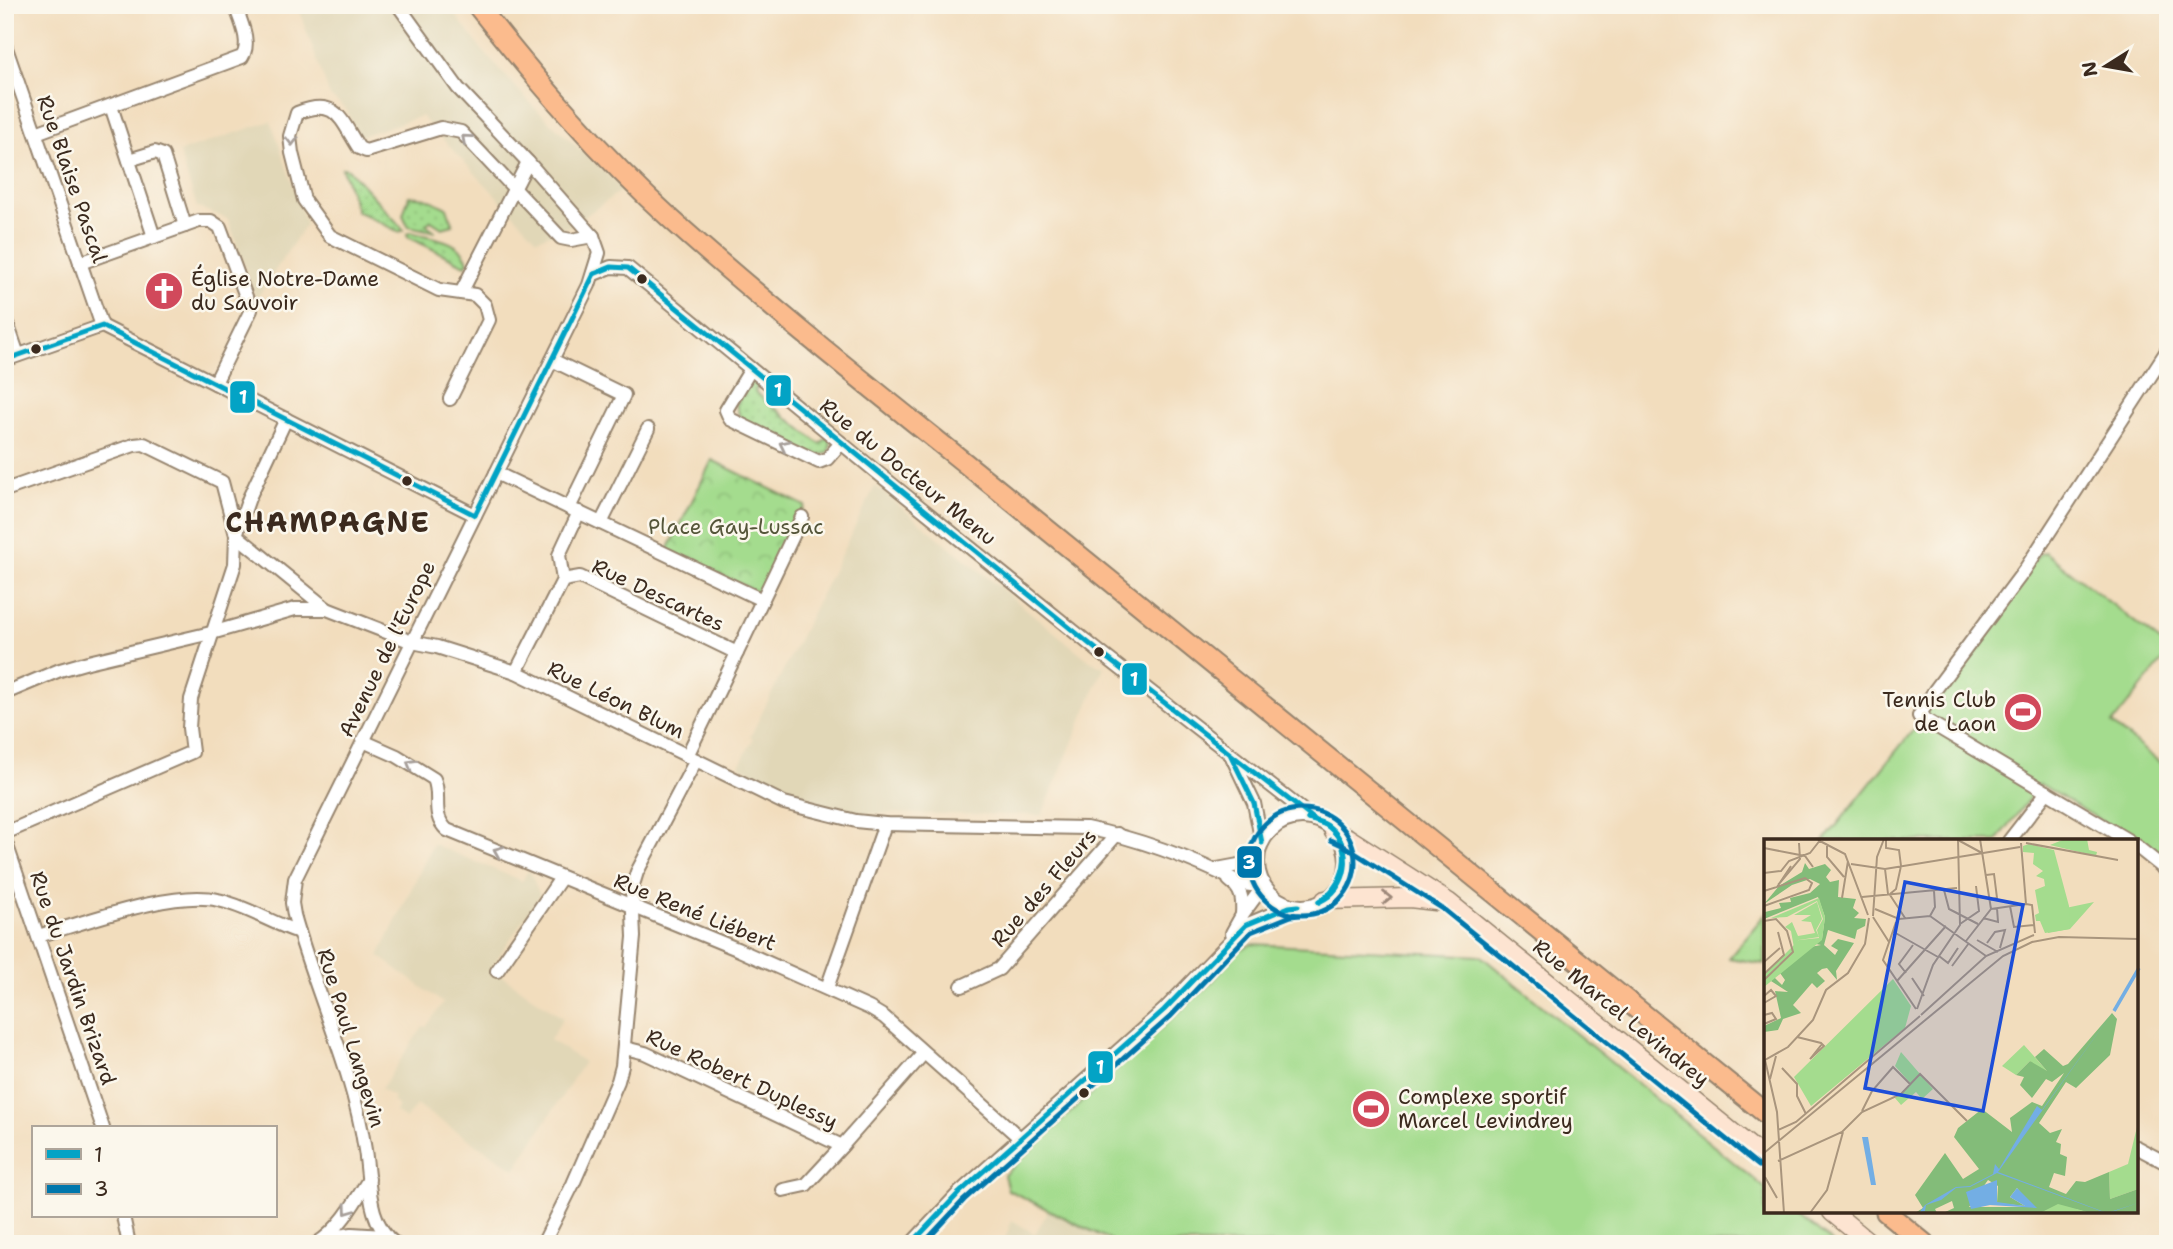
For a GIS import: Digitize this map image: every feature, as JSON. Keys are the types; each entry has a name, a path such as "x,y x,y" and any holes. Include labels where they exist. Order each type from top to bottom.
{"main road":[{"path":"477,5 514,52 600,150 671,219 780,312 1764,1113"},
{"path":"1888,1214 1925,1244"}],"street":[{"path":"36,133 242,57 246,44 235,5"},
{"path":"398,5 458,88 593,236 599,253 594,274"},
{"name":"Rue Blaise Pascal","path":"5,45 102,326"},
{"path":"111,106 154,237"},
{"path":"450,398 489,320 485,305 475,295 439,290 330,236 304,200 290,136 297,113 310,108 329,108 336,113 359,148 366,151 441,128 461,132 561,237 570,240 593,236"},
{"path":"129,160 155,152 163,155 185,226"},
{"path":"460,293 528,162"},
{"path":"80,263 199,221 211,221 220,227 250,303 251,315 215,383"},
{"name":"Rue du Docteur Menu","path":"594,274 611,267 628,268 1231,757 1315,820"},
{"name":"Avenue de l'Europe","path":"299,932 292,903 295,879 594,274"},
{"path":"5,317 19,355"},
{"path":"5,360 102,326 475,515"},
{"path":"2126,839 1919,716 1935,690 2024,571 2168,349"},
{"name":"Rue Descartes","path":"516,672 563,580 559,555 574,510 624,395 552,360"},
{"path":"751,369 726,410 730,419 819,462 827,459 841,443"},
{"path":"236,535 249,498 286,419"},
{"path":"601,523 648,429"},
{"path":"5,490 134,445 144,444 222,482 236,535 235,564 191,699 189,727 192,752 5,833"},
{"path":"496,473 762,600"},
{"name":"Rue Descartes","path":"543,1244 573,1184 618,1081 625,1048 634,937 632,888 637,872 802,517"},
{"path":"236,535 327,609"},
{"name":"Rue Descartes","path":"563,580 580,577 737,653"},
{"name":"Rue Léon Blum","path":"5,693 60,670 215,632 295,609 327,609 412,642 437,647 516,672 784,803 856,821 885,824 1086,828 1117,834 1187,858 1243,884 1263,883"},
{"name":"Rue René Liébert","path":"363,741 397,756 434,779 438,792 437,816 447,830 827,988 884,1017 1020,1138"},
{"name":"Rue du Docteur Menu","path":"1231,757 1254,803 1261,846"},
{"path":"2011,839 2047,792"},
{"path":"911,1244 958,1194 1164,1010 1246,925 1289,907 1316,904 1335,892 1346,868 1346,855 1334,832 1315,820 1302,818 1278,824 1244,864 1214,870"},
{"path":"827,988 885,824"},
{"name":"Rue Marcel Levindrey","path":"1334,832 1348,838 1448,902 1764,1158"},
{"name":"Rue des Fleurs","path":"962,986 999,969 1117,834"},
{"name":"Rue du Jardin Brizard","path":"5,840 102,1126"},
{"path":"1261,846 1258,866 1263,883 1278,900 1298,906"},
{"path":"2138,848 2168,875"},
{"name":"Rue Léon Blum","path":"1214,870 1237,886 1242,900 1242,915"},
{"path":"497,971 561,878"},
{"path":"1229,940 1263,883"},
{"path":"38,936 166,900 195,897 234,905 299,932"},
{"path":"1325,900 1410,898 1448,902"},
{"name":"Rue Paul Langevin","path":"299,932 343,1060 359,1120 376,1220 386,1241"},
{"name":"Rue Robert Duplessy","path":"625,1048 645,1054 842,1146"},
{"name":"Rue Robert Duplessy","path":"783,1190 806,1185 923,1054"},
{"path":"2138,1148 2168,1164"},
{"path":"320,1241 345,1215 369,1179"},
{"path":"1834,1214 1871,1244"},
{"path":"123,1218 129,1244"},
{"path":"320,1241 352,1234 386,1241"}],"shaded area":[{"path":"297,5 448,5 483,51 534,107 623,189 573,225 537,239 421,116 358,137 346,109 330,96"},
{"path":"271,121 306,224 256,299 228,219 197,207 179,152"},
{"path":"875,486 1090,661 1104,667 1042,815 860,813 818,803 739,766 753,739 750,737"},
{"path":"433,844 522,881 528,871 530,872 540,895 491,968 563,1018 550,1040 584,1062 515,1169 416,1105 406,1119 395,1112 398,1106 392,1101 394,1097 381,1089 423,1026 426,1027 443,1003 379,956"},
{"path":"1049,1209 1118,1244 1003,1244 1012,1220 1035,1234"}],"green space":[{"path":"342,168 348,169 404,230 399,232 357,211"},
{"path":"409,196 426,198 447,208 453,225 442,228 431,221 426,224 436,232 408,226 403,215"},
{"path":"410,232 453,244 465,254 468,262 466,265 461,263 408,237"},
{"path":"755,380 760,382 755,392 820,444 828,437 831,444 828,453 816,456 741,420 736,405 748,383"},
{"name":"Place Gay-Lussac","path":"712,460 805,506 763,595 668,550"},
{"name":"Tennis Club de Laon","path":"2045,552 2168,648 2168,654 2112,724 2168,769 2168,869 2158,855 2138,843 2138,839 2131,839 2040,784 1999,839 1826,839 1914,729 2039,554"},
{"path":"1764,915 1764,964 1729,958"},
{"name":"Complexe sportif Marcel Levindrey","path":"1252,944 1481,956 1764,1187 1764,1214 1797,1214 1834,1244 1118,1244 1008,1190 1004,1175 1212,982 1237,951"}],"transit line":[{"name":"1","path":"594,274 611,267 628,268 1102,654 1315,820"},
{"name":"1","path":"475,515 594,274"},
{"name":"1","path":"5,360 102,326 475,515"},
{"name":"1","path":"1231,756 1254,803 1262,843"},
{"name":"3","path":"1302,809 1322,813 1339,825 1351,842 1355,862 1351,882 1339,899 1322,911 1302,915 1282,911 1265,899 1253,882 1249,862 1253,842 1265,825 1282,813 1302,809"},
{"name":"1","path":"1308,819 1329,827 1342,845 1344,856 1340,877 1328,895 1319,902"},
{"name":"1","path":"1308,819 1329,827 1343,846 1345,857 1345,868 1337,888 1319,902"},
{"name":"3","path":"1331,840 1443,909 1759,1166"},
{"name":"1","path":"911,1244 958,1194 1164,1010 1246,925 1289,907 1298,906"},
{"name":"3","path":"923,1244 964,1200 1170,1017 1251,932 1299,915"}],"place":[{"name":"Église Notre-Dame du Sauvoir","path":"164,291"},
{"name":"Tennis Club de Laon","path":"2023,712"},
{"name":"Complexe sportif Marcel Levindrey","path":"1371,1109"}],"district":[{"name":"CHAMPAGNE","path":"328,522"}]}
